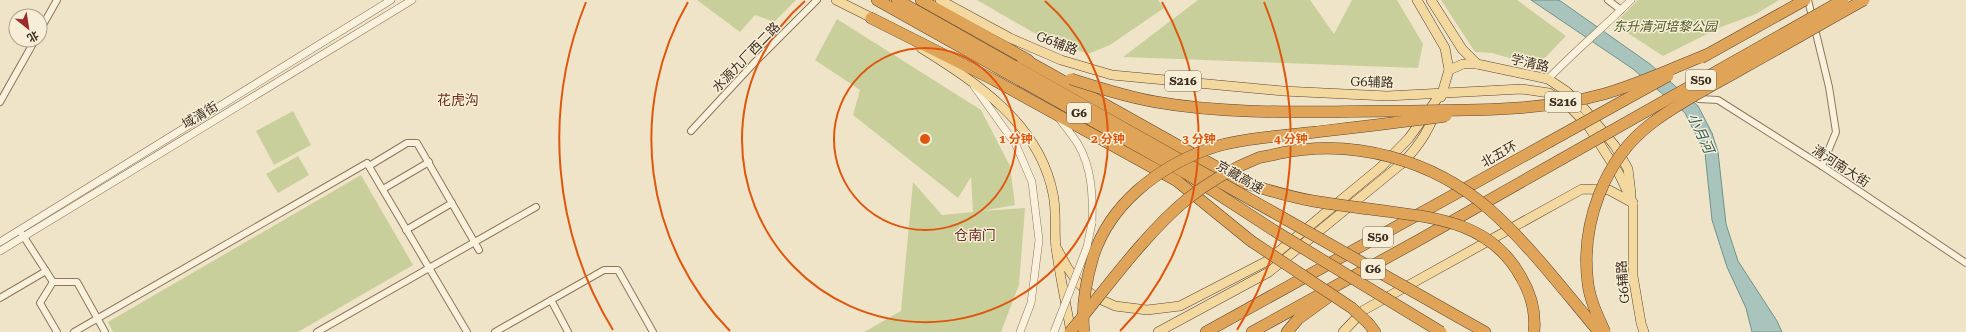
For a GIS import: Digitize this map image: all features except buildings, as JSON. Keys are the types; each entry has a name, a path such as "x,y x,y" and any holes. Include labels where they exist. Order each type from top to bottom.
{"highway":[{"name":"京藏高速","path":"877,0 1187,174 1278,233 1441,332"},
{"name":"京藏高速","path":"897,0 1485,332"},
{"path":"921,0 1245,183 1277,193 1311,200 1422,215 1451,222 1478,233 1497,247 1513,262 1532,300 1534,332"},
{"name":"北五环","path":"1206,332 1806,0"},
{"name":"S50","path":"1252,332 1419,240 1843,0"},
{"path":"1605,332 1597,315 1588,285 1585,250 1594,204 1607,177 1629,145 1651,123 1684,102 1864,0"},
{"path":"871,18 994,80 1177,181 1251,241 1352,308 1372,328"},
{"path":"1084,332 1084,297 1088,272 1097,244 1110,222 1125,202 1143,185 1170,167 1209,149 1250,140 1555,104 1603,94 1708,54"},
{"path":"1022,58 1071,79 1115,93 1156,102 1194,107 1318,111 1494,110"},
{"path":"1071,332 1132,256 1185,200 1221,175 1259,158 1293,151 1330,147 1365,151 1396,158 1458,186 1489,209 1518,239 1599,332"},
{"path":"1286,332 1298,319 1319,303 1419,240"}],"main road":[{"path":"836,0 871,18 967,77 998,101 1033,143 1044,166 1053,194 1056,247 1071,332"},
{"name":"G6辅路","path":"940,0 1016,41 1061,60 1112,75 1283,91 1387,96 1522,89 1549,93 1571,108 1589,127 1619,174 1633,203 1633,276 1641,324 1644,332"},
{"path":"1158,332 1269,272 1400,165 1415,150 1429,130 1449,70 1445,48 1417,0"},
{"path":"1431,0 1462,49 1478,64"},
{"path":"1449,70 1463,64 1478,64"},
{"name":"学清路","path":"1478,64 1548,79 1583,107 1615,146 1628,169 1633,203"},
{"path":"1056,247 1078,283 1095,297 1115,306 1147,310 1180,306 1267,261 1381,167 1409,138 1442,92"},
{"path":"1343,332 1364,310 1582,189 1609,190 1633,203"}],"street":[{"path":"48,16 57,0"},
{"name":"域清街","path":"0,242 391,0"},
{"name":"域清街","path":"0,251 412,0"},
{"name":"水源九厂西二路","path":"691,132 755,62 817,0"},
{"path":"1608,0 1621,10"},
{"path":"1548,79 1631,0"},
{"path":"1806,0 1829,87 1836,132 1822,166"},
{"path":"0,102 30,48"},
{"path":"967,77 1016,145 1032,182 1039,240 1031,303 1020,332"},
{"name":"清河南大街","path":"1699,99 1718,100 1822,166 1966,263"},
{"path":"1054,332 1087,247 1092,223 1092,196 1088,168 1078,144 1058,116"},
{"path":"369,166 412,142 418,143 479,250"},
{"path":"74,332 367,162 467,332"},
{"path":"383,189 428,162"},
{"path":"406,230 452,203"},
{"path":"317,332 536,207"},
{"path":"19,229 53,282"},
{"path":"495,332 604,270 618,270 653,332"},
{"path":"0,298 46,271"},
{"path":"53,282 76,282 105,332"},
{"path":"53,282 40,303 57,332"},
{"path":"551,300 568,332"}],"green space":[{"path":"697,0 796,0 774,22 755,15 740,32"},
{"path":"977,0 1158,0 1164,8 1110,45 1088,54 1036,34"},
{"path":"1198,0 1310,0 1334,34 1352,0 1397,0 1423,44 1418,68 1123,57"},
{"path":"1441,0 1517,0 1566,36 1537,66 1492,53 1475,52"},
{"name":"东升清河培黎公园","path":"1638,0 1779,0 1756,14 1721,27 1663,56 1614,24"},
{"path":"837,19 981,110 1010,166 1015,205 982,211 1025,208 1019,285 1001,332 864,332 901,311 913,182 942,215 973,212 971,177 958,198 853,115 860,90 815,60"},
{"path":"293,111 311,145 274,165 256,131"},
{"path":"298,156 309,175 278,193 266,174"},
{"path":"361,175 413,265 298,332 113,332 108,322"}],"water":[{"name":"小月河","path":"1531,0 1559,0 1650,64 1698,106 1712,133 1718,152 1726,224 1738,261 1777,321 1782,332 1752,332 1746,308 1727,267 1712,220 1705,153 1685,113 1633,69"}],"district":[{"name":"花虎沟","path":"458,100"},
{"name":"仓南门","path":"975,235"}]}
